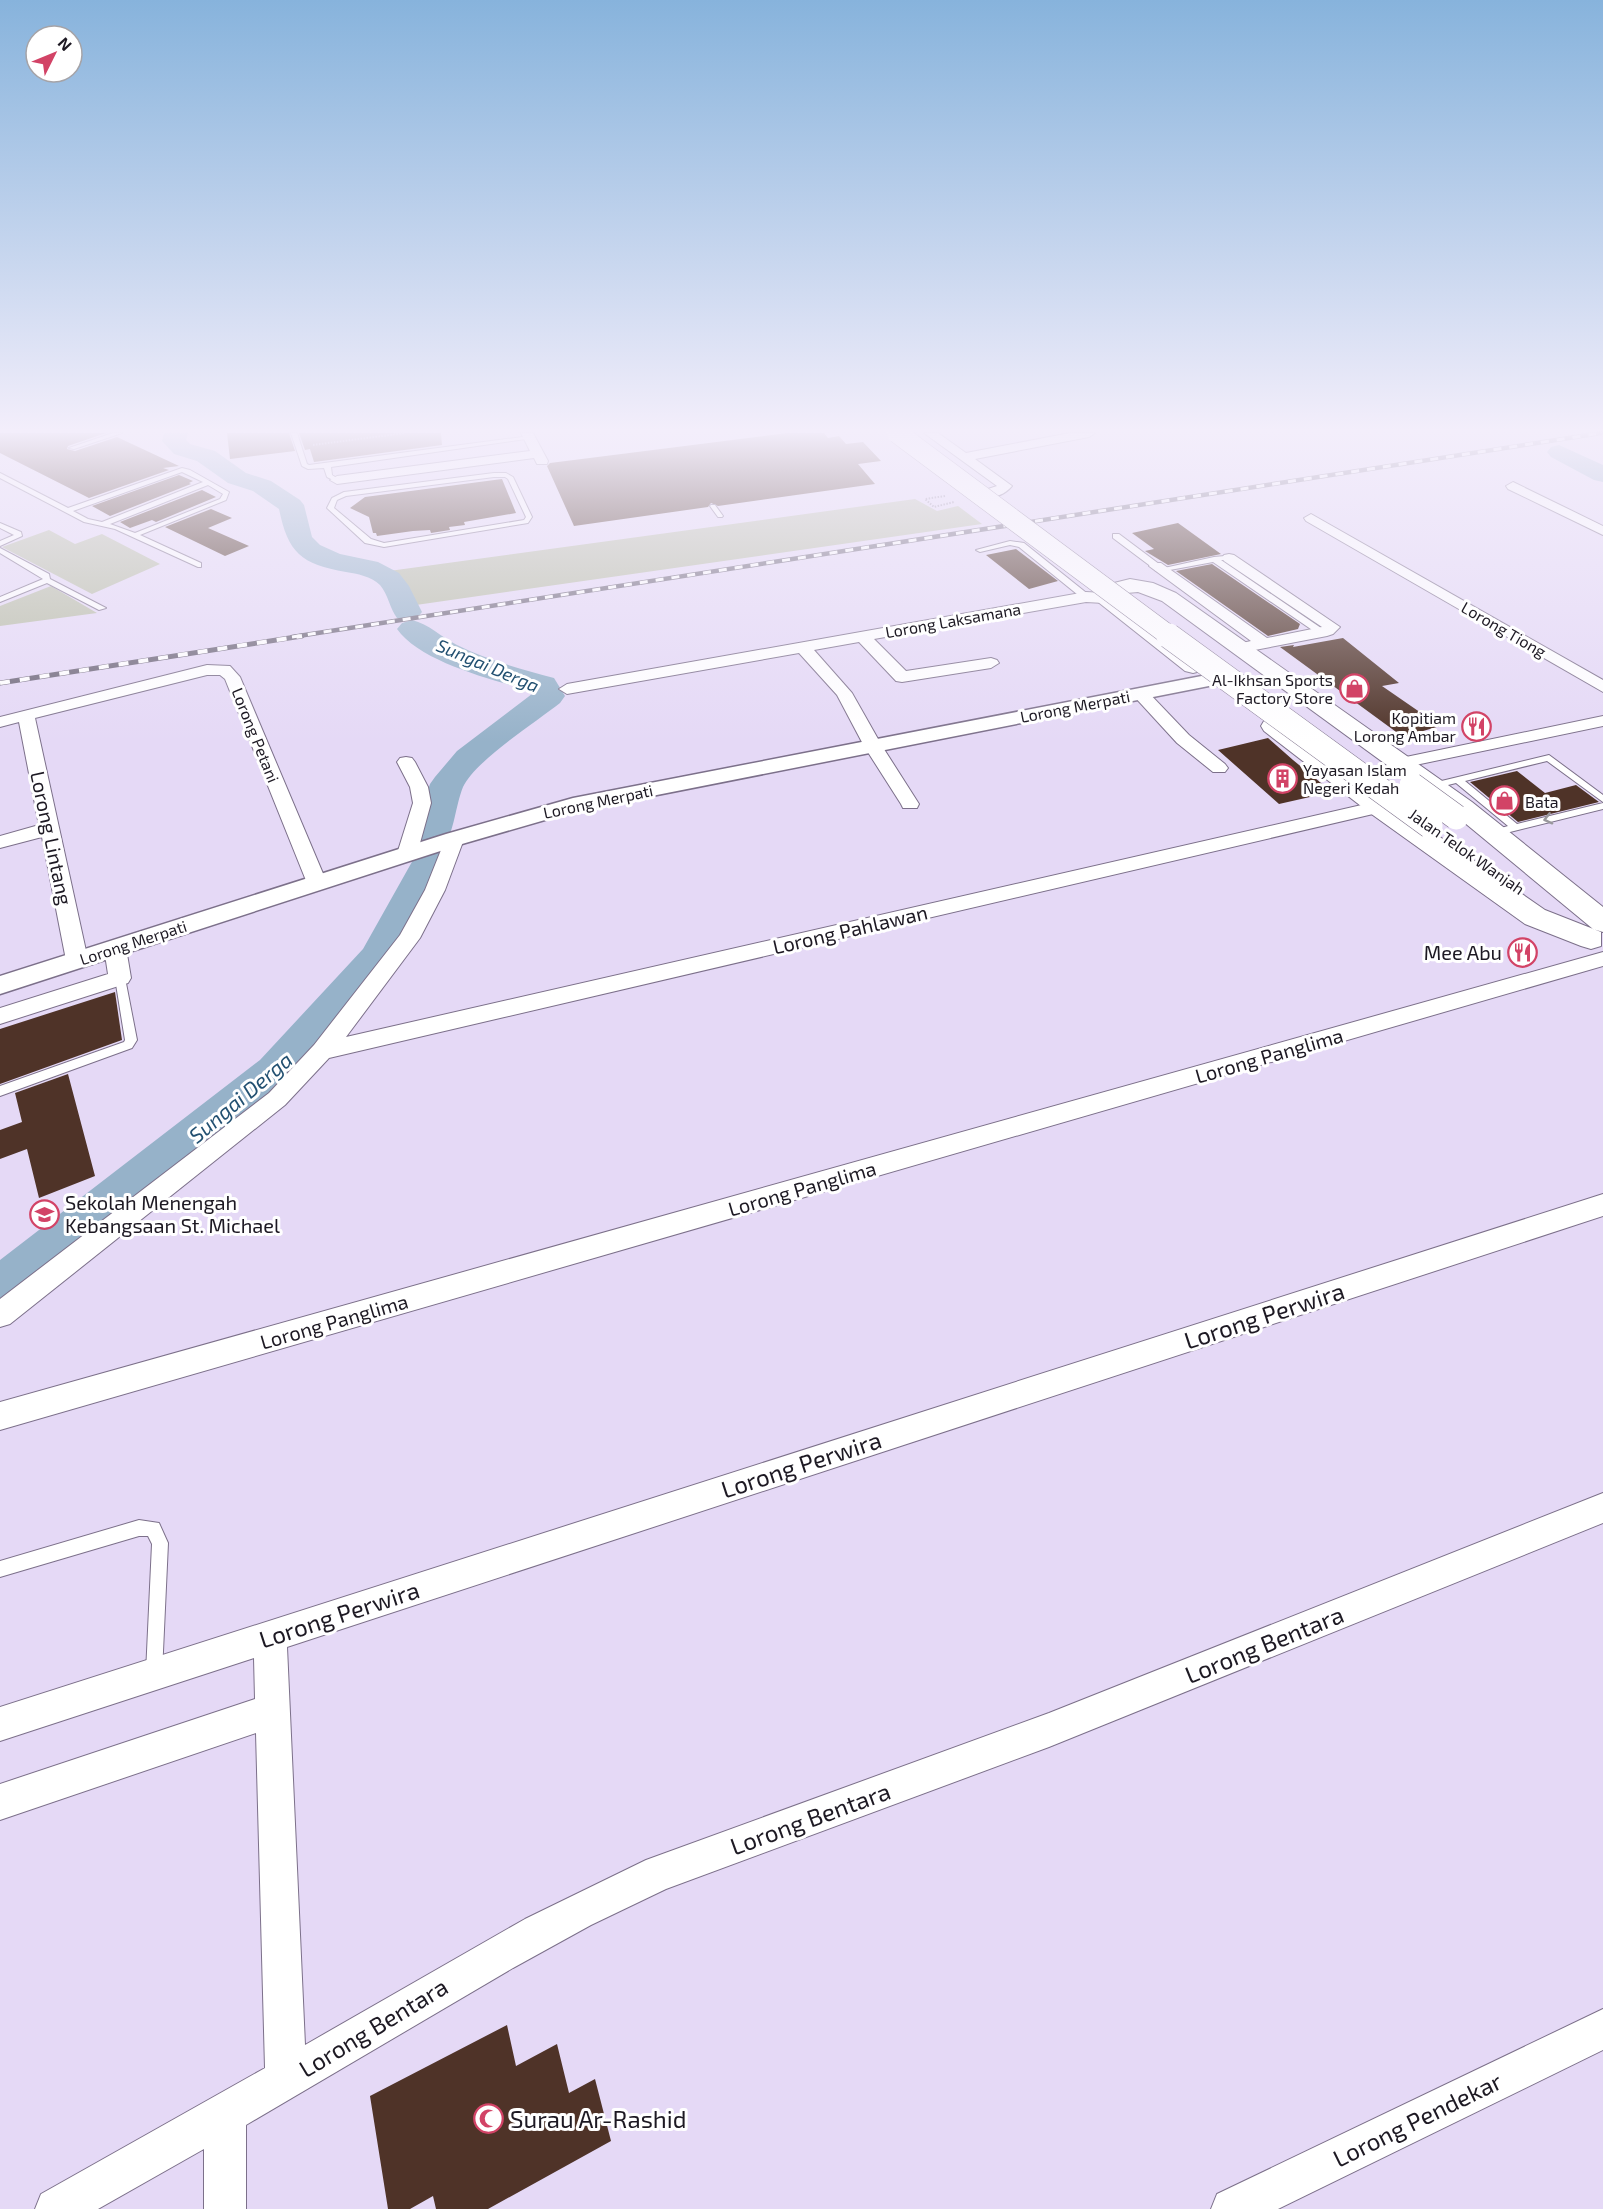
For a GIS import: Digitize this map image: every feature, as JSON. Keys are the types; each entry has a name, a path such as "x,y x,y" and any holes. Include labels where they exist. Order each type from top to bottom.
{"main road":[{"name":"Jalan Telok Wanjah","path":"1036,536 1280,718 1443,821"},
{"name":"Jalan Telok Wanjah","path":"1059,536 1601,938"},
{"path":"1145,586 1169,597 1432,786 1505,830 1601,938 1535,916 1379,807 1212,680 1095,598 1115,587 1145,586"}],"street":[{"name":"Lorong Tiong","path":"1342,536 1603,687"},
{"path":"1222,558 1332,627 1321,632 1239,648"},
{"path":"1157,568 1264,643"},
{"name":"Lorong Laksamana","path":"567,689 802,646 1095,598"},
{"path":"862,636 902,677 991,663"},
{"path":"802,646 844,693 873,746 910,804"},
{"name":"Lorong Petani","path":"0,722 207,670 224,670 232,677 317,883"},
{"name":"Lorong Merpati","path":"0,985 454,839 573,805 1212,680"},
{"path":"1140,694 1183,739 1220,768"},
{"name":"Lorong Lintang","path":"26,716 77,960"},
{"path":"1401,763 1603,721"},
{"path":"405,762 419,787 422,803 407,854"},
{"name":"Lorong Pahlawan","path":"322,1051 1379,807"},
{"path":"0,842 51,828"},
{"path":"0,1315 277,1099 322,1051 409,938 435,890 454,839"},
{"name":"Lorong Panglima","path":"0,1416 1601,938"},
{"path":"0,1016 120,978 115,948"},
{"name":"Lorong Perwira","path":"0,1724 1603,1205"},
{"name":"Lorong Bentara","path":"56,2209 225,2115 537,1932 658,1873 1049,1730 1603,1508"},
{"path":"270,1636 286,2079"},
{"path":"0,1802 274,1710"},
{"name":"Lorong Pendekar","path":"1232,2209 1603,2029"},
{"path":"225,2115 225,2209"}],"lane":[{"path":"0,544 18,536"},
{"path":"137,536 198,565"},
{"path":"362,536 368,541 384,545 439,536"},
{"path":"1116,536 1157,568 1222,558"},
{"path":"980,550 1010,543 1021,545 1095,598"},
{"path":"0,550 46,576 47,580 102,608"},
{"path":"0,600 47,580"},
{"path":"1432,786 1549,758 1603,799"},
{"path":"1458,780 1505,830 1603,806"},
{"path":"0,1090 128,1046 131,1040 120,978"},
{"path":"0,1569 139,1528 153,1528 160,1543 154,1674"}],"green space":[{"path":"32,536 60,536 75,544 96,536 106,536 160,564 92,594 2,547"},
{"path":"644,536 898,536 409,606 389,571"},
{"path":"51,586 97,613 0,626 0,606"}],"building":[{"path":"184,536 226,536 249,546 225,556"},
{"path":"1136,536 1196,536 1221,554 1168,565 1145,551 1154,549"},
{"path":"1016,549 1058,581 1029,589 986,555"},
{"path":"1212,564 1300,624 1298,629 1268,636 1176,571"},
{"path":"1343,638 1399,683 1382,686 1440,726 1403,737 1280,647 1294,645 1293,647"},
{"path":"1268,738 1332,792 1279,804 1218,750"},
{"path":"1517,771 1545,793 1576,785 1599,802 1518,822 1470,782"},
{"path":"115,992 122,1040 0,1084 0,1029"},
{"path":"68,1074 95,1176 39,1198 27,1149 0,1159 0,1130 22,1122 15,1093"},
{"name":"Surau Ar-Rashid","path":"507,2025 516,2066 557,2044 569,2093 595,2079 611,2141 488,2209 436,2209 433,2196 410,2209 388,2209 370,2096"}],"waterway":[{"name":"Sungai Derga","path":"299,536 311,551 322,557 368,568 389,579 407,612"},
{"name":"Sungai Derga","path":"412,629 445,651 491,670 543,685 549,696 469,758 447,784 430,840"},
{"name":"Sungai Derga","path":"0,1289 276,1072 378,958 432,860"}],"railway":[{"path":"292,637 940,536"},
{"path":"0,683 302,636"}],"place":[{"name":"Al-Ikhsan Sports Factory Store","path":"1354,688"},
{"name":"Kopitiam Lorong Ambar","path":"1477,726"},
{"name":"Yayasan Islam Negeri Kedah","path":"1282,778"},
{"name":"Bata","path":"1504,801"},
{"name":"Mee Abu","path":"1523,952"},
{"name":"Sekolah Menengah Kebangsaan St. Michael","path":"44,1214"},
{"name":"Surau Ar-Rashid","path":"489,2118"}]}
